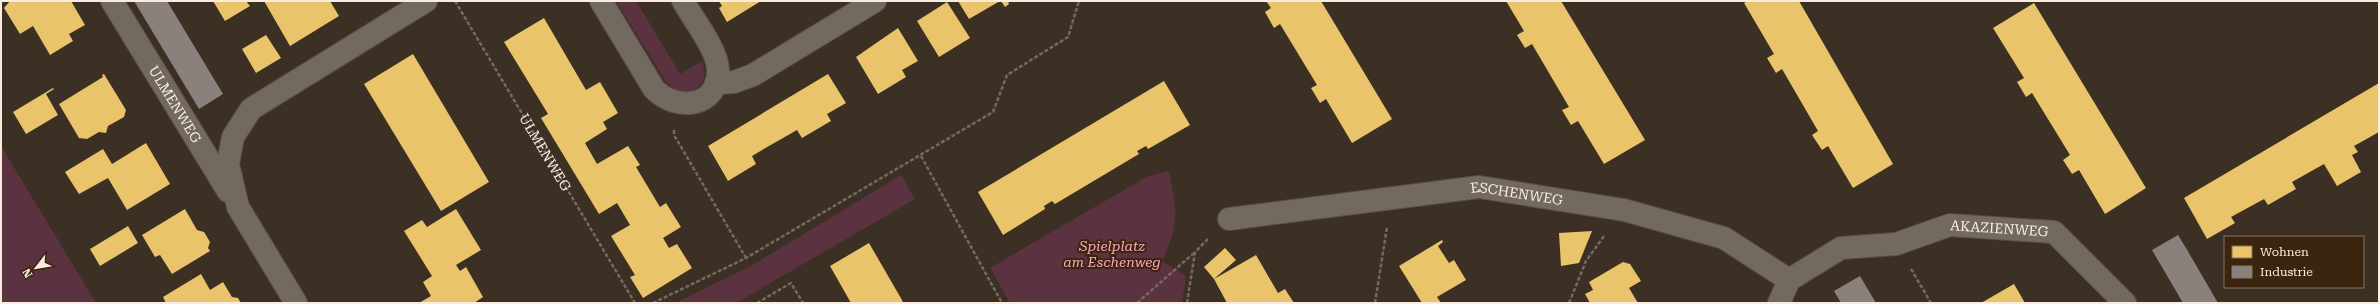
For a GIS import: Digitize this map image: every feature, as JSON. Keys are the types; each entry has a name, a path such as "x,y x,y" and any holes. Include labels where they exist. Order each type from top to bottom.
{"street":[{"name":"ULMENWEG","path":"112,1 296,303"},
{"name":"ULMENWEG","path":"238,207 228,164 233,137 251,109 426,1"},
{"path":"601,1 654,89 663,98 674,103 699,102 710,93 716,83 718,69 715,56 683,1"},
{"path":"716,83 734,82 753,75 875,1"},
{"name":"ESCHENWEG","path":"1229,218 1479,187 1624,210 1724,238 1789,280"},
{"name":"AKAZIENWEG","path":"1789,280 1841,248 1896,244 1950,225 2054,232 2125,303"},
{"path":"1779,303 1789,280"}],"path":[{"name":"ULMENWEG","path":"455,1 635,303"},
{"path":"653,303 746,258 921,156 992,112 1007,75 1068,38 1079,1"},
{"path":"674,103 674,136 746,258"},
{"path":"921,156 1002,303"},
{"path":"1375,303 1392,197"},
{"path":"1569,303 1586,261 1624,210"},
{"path":"1137,303 1195,252 1229,218"},
{"path":"1896,244 1931,303"},
{"path":"1187,303 1195,252"},
{"path":"757,303 791,283 803,303"}],"green space":[{"path":"616,1 636,1 680,74 702,61 704,76 698,87 689,93 677,91 666,82"},
{"path":"1,146 96,303 1,303"},
{"name":"Spielplatz am Eschenweg","path":"1169,171 1174,196 1175,217 1172,237 1162,261 1186,276 1182,303 1010,303 990,268 1148,176"},
{"path":"901,175 915,199 736,303 675,303 751,266"}],"building: Wohnen":[{"path":"10,1 71,1 85,25 69,34 73,41 50,55 33,26 20,34 4,8"},
{"path":"213,1 246,1 250,6 225,21"},
{"path":"264,1 330,1 339,16 290,46"},
{"path":"719,1 761,1 727,22 719,8 722,6"},
{"path":"958,1 1000,1 969,19"},
{"path":"1001,1 1008,1 1009,4 1005,7"},
{"path":"1266,1 1321,1 1392,119 1352,143 1326,99 1320,103 1311,88 1317,85 1280,24 1274,28 1265,12 1271,8"},
{"path":"1506,1 1561,1 1645,140 1604,164 1578,121 1571,125 1562,110 1569,107 1532,44 1525,48 1517,35 1524,31"},
{"path":"1748,1 1799,1 1893,164 1853,188 1828,146 1822,150 1812,135 1818,131 1782,69 1776,73 1767,58 1774,54 1744,3"},
{"path":"947,2 970,38 939,57 917,21"},
{"path":"2034,3 2146,188 2105,214 2079,170 2072,174 2063,160 2070,155 2032,93 2026,97 2017,82 2024,78 1993,28"},
{"path":"544,18 586,90 600,82 618,113 603,122 607,129 585,143 597,164 628,146 640,165 636,167 660,207 666,203 681,227 663,238 669,248 677,244 692,268 643,298 630,277 635,275 611,236 630,225 617,203 599,214 541,118 548,114 504,42"},
{"path":"898,28 918,61 902,70 906,77 878,94 856,57"},
{"path":"266,35 281,58 256,73 242,49"},
{"path":"413,54 489,182 441,211 364,84"},
{"path":"104,74 126,110 124,117 108,126 106,133 99,132 87,139 79,138 59,104 103,77 102,75"},
{"path":"828,74 846,103 827,114 831,121 802,138 797,130 769,146 752,156 756,164 728,181 708,146"},
{"path":"1164,81 1190,125 1148,149 1146,146 1137,151 1139,154 1055,204 1052,201 1044,206 1045,209 1003,235 978,192"},
{"path":"2379,83 2379,132 2354,146 2358,152 2352,155 2361,172 2337,186 2324,164 2292,182 2296,189 2268,205 2264,199 2231,217 2235,223 2207,239 2184,198"},
{"path":"53,88 54,89 46,94 58,115 26,134 13,112"},
{"path":"146,143 170,184 127,210 108,178 79,194 65,172 103,149 112,164"},
{"path":"185,209 197,230 204,232 210,242 208,248 210,251 172,274 160,255 155,257 142,235"},
{"path":"456,209 481,250 456,265 460,271 466,267 483,297 474,303 419,303 431,296 423,282 432,276 404,231 422,220 427,227"},
{"path":"128,226 138,243 100,266 90,249"},
{"path":"1592,231 1579,263 1561,266 1559,233"},
{"path":"1442,240 1443,242 1438,246 1449,263 1454,260 1466,280 1437,297 1441,303 1422,303 1399,266"},
{"path":"869,243 903,303 851,303 830,266"},
{"path":"1225,248 1236,260 1214,279 1204,267"},
{"path":"1256,255 1278,293 1285,289 1294,303 1227,303 1214,279"},
{"path":"1623,262 1630,264 1641,281 1629,288 1638,303 1590,303 1585,294 1593,290 1589,282"},
{"path":"201,274 210,290 223,282 232,297 238,298 241,303 166,303 163,297"},
{"path":"2014,284 2025,303 1981,303"}],"building: Industrie":[{"path":"134,1 167,1 223,94 199,109"},
{"path":"2178,235 2218,303 2183,303 2152,250"},
{"path":"1860,276 1876,303 1841,303 1834,291"}]}
